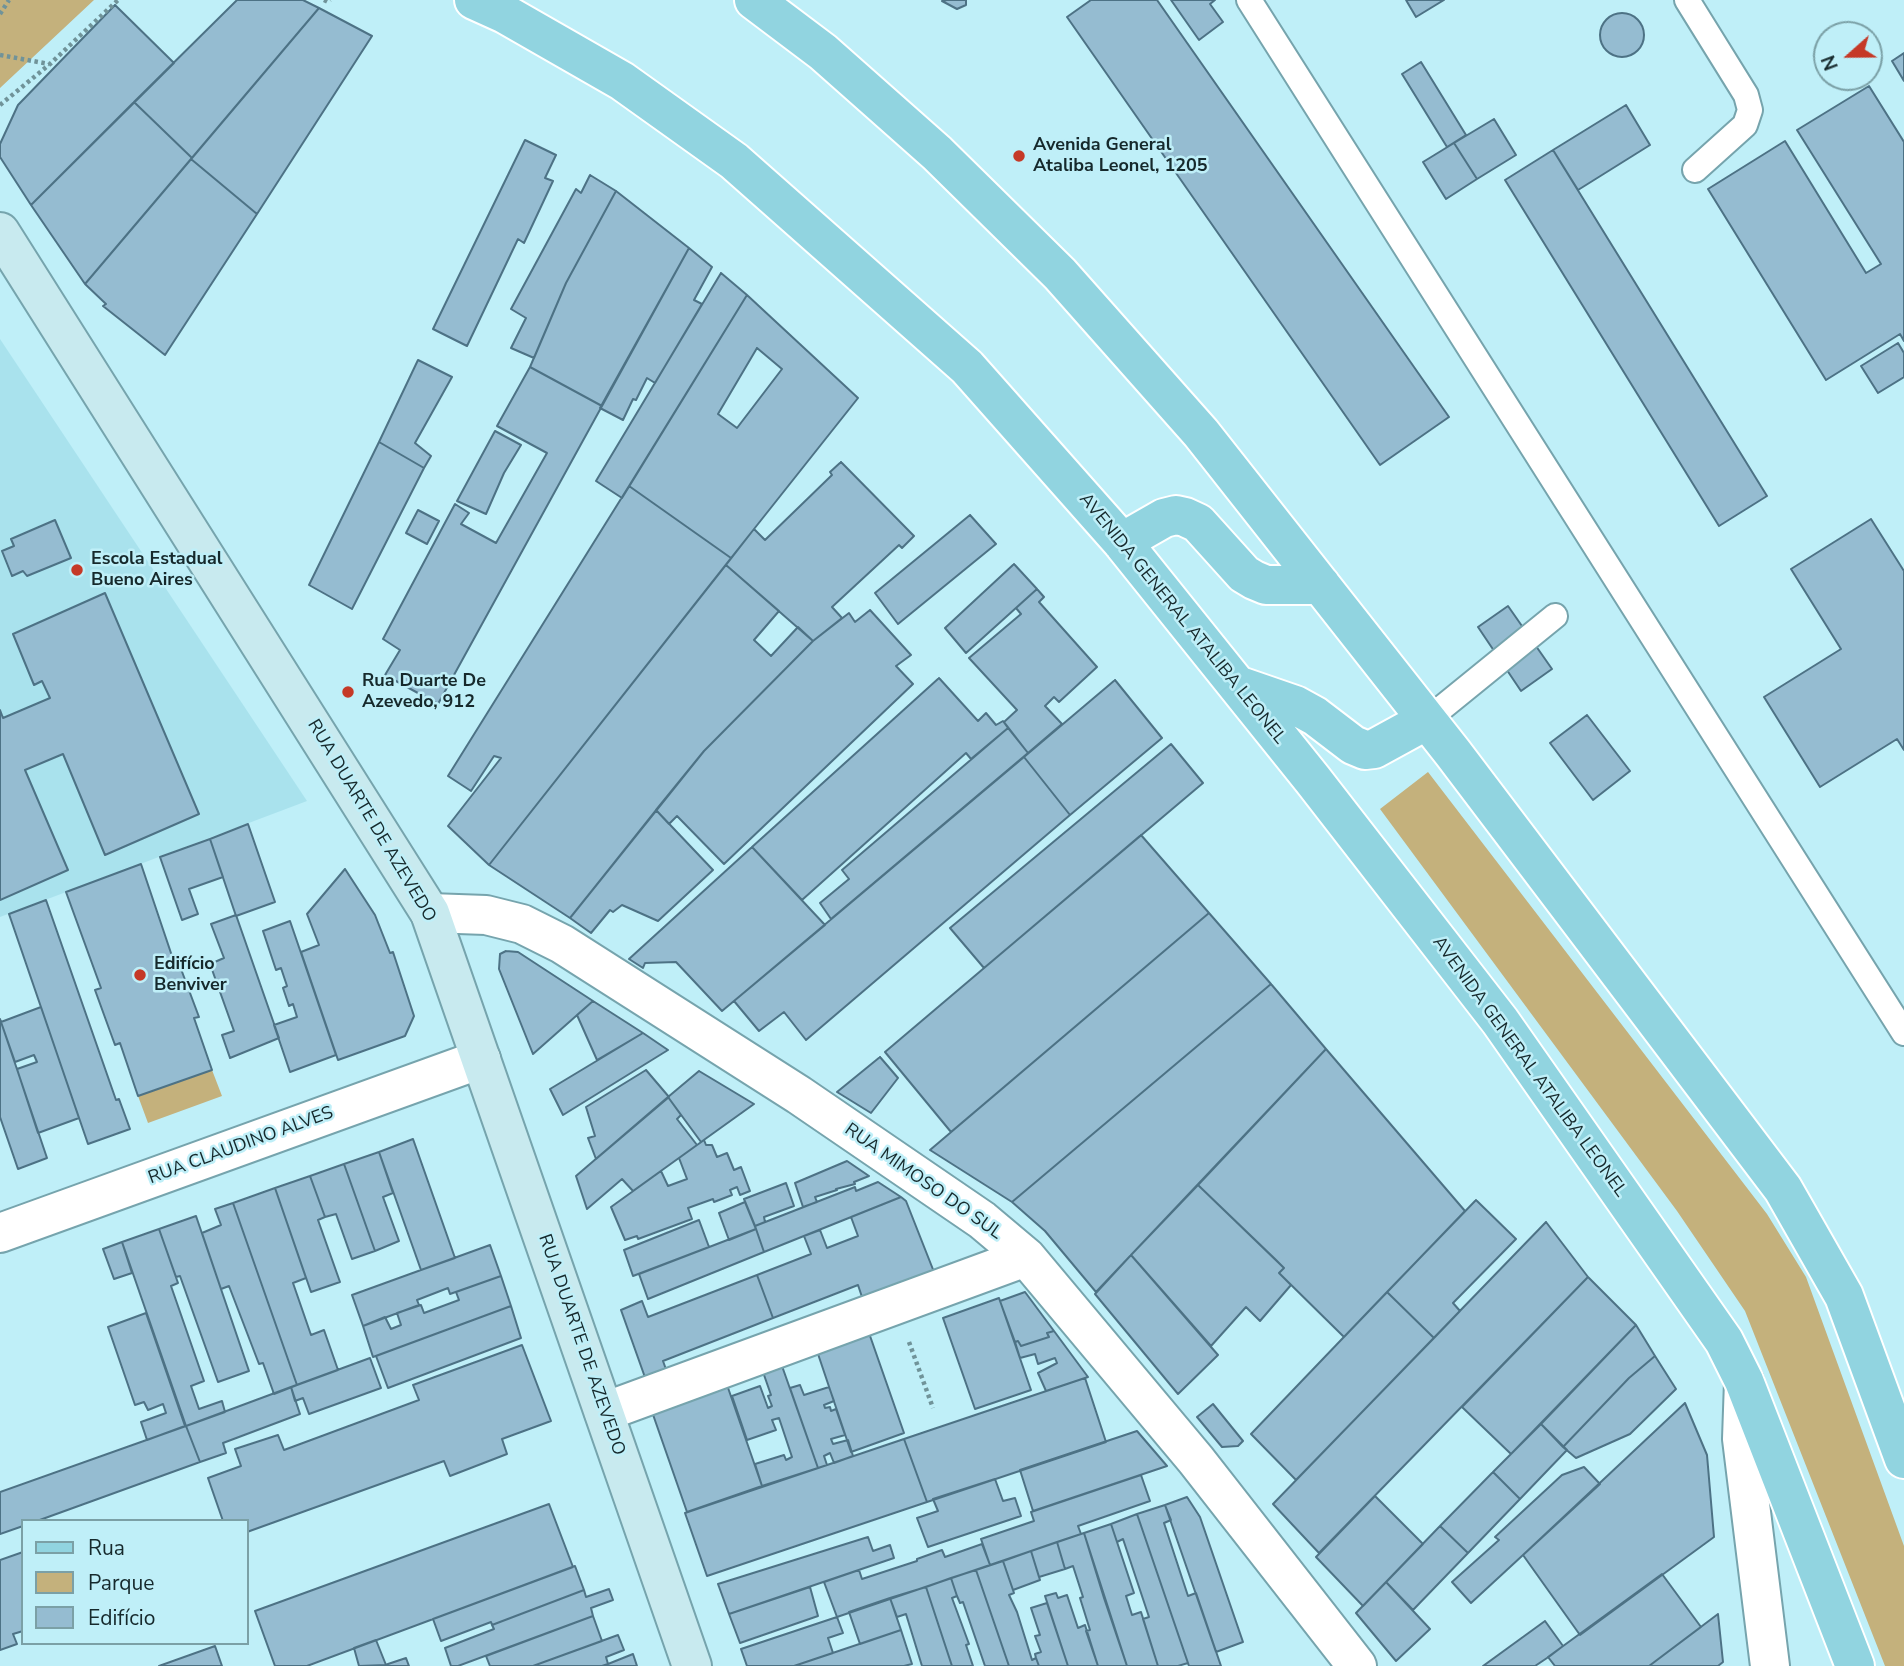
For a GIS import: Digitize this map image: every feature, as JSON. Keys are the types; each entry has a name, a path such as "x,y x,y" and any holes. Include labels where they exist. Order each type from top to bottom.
{"main road":[{"name":"AVENIDA GENERAL ATALIBA LEONEL","path":"474,0 505,14 622,81 734,161 967,368 1122,542 1500,1021 1724,1341 1744,1381 1856,1666"},
{"path":"754,0 823,52 927,144 1060,274 1201,433 1321,585 1427,720 1783,1189 1844,1296 1904,1460"},
{"name":"RUA DUARTE DE AZEVEDO","path":"0,232 430,913 692,1666"},
{"path":"1122,542 1164,518 1176,515 1198,523 1244,574 1254,580 1266,585 1321,585"},
{"path":"1237,685 1295,705 1315,716 1353,745 1365,750 1389,741 1427,720"}],"street":[{"name":"RUA MIMOSO DO SUL","path":"430,913 485,915 522,924 562,944 799,1095 982,1220 1026,1257 1196,1460 1340,1662"},
{"name":"RUA CLAUDINO ALVES","path":"0,1233 481,1059"},
{"path":"604,1412 1026,1257"},
{"name":"AVENIDA GENERAL ATALIBA LEONEL","path":"1744,1381 1742,1439 1770,1666"}],"lane":[{"path":"1249,0 1904,1033"},
{"path":"1687,0 1746,95 1750,110 1745,125 1695,170"},
{"path":"1427,720 1555,616"}],"path":[{"path":"0,14 9,0"},
{"path":"0,105 50,64 118,0"},
{"path":"324,0 330,0"},
{"path":"0,55 50,64"},
{"path":"896,1305 933,1408"}],"shaded area":[{"name":"Escola Estadual Bueno Aires","path":"0,339 307,801 0,917"}],"green space":[{"path":"0,0 94,0 0,88"},
{"path":"1428,772 1767,1214 1806,1277 1904,1546 1904,1666 1885,1666 1745,1311 1677,1211 1380,809"},
{"path":"212,1070 222,1096 148,1123 138,1096"}],"building":[{"path":"237,0 303,0 319,8 192,158 134,102"},
{"path":"966,0 966,5 957,9 942,1"},
{"path":"1091,0 1157,0 1449,417 1380,465 1067,17"},
{"path":"1171,0 1215,0 1210,4 1223,22 1199,40"},
{"path":"1406,0 1444,0 1416,17"},
{"path":"115,5 174,63 31,205 0,157 0,144 18,105"},
{"path":"319,8 372,36 257,214 191,159"},
{"path":"1622,13 1631,14 1638,19 1643,26 1643,44 1638,51 1631,56 1622,57 1613,56 1606,51 1601,44 1600,35 1601,26 1606,19 1613,14"},
{"path":"1904,53 1904,81 1892,61"},
{"path":"1421,62 1466,135 1447,147 1402,74"},
{"path":"1861,91 1872,91 1904,142 1904,341 1900,334 1826,380 1708,189 1785,141 1866,273 1881,264 1797,130"},
{"path":"134,102 192,158 85,284 31,205"},
{"path":"1626,105 1650,145 1578,190 1553,150"},
{"path":"1494,119 1516,155 1477,179 1454,143"},
{"path":"525,140 556,155 545,178 553,181 524,243 518,239 467,346 433,329"},
{"path":"1454,143 1477,179 1446,199 1423,162"},
{"path":"1553,150 1767,496 1719,526 1505,180"},
{"path":"191,159 257,214 165,355 103,306 106,304 85,284"},
{"path":"590,175 616,191 566,283 534,358 511,348 526,318 511,309 576,189 581,193"},
{"path":"616,191 689,248 602,406 530,367 566,283"},
{"path":"689,248 712,267 694,300 702,304 655,383 647,378 623,420 600,408"},
{"path":"721,273 747,295 622,498 596,481"},
{"path":"747,295 858,398 731,558 629,486","holes":["757,348 782,369 737,428 718,414"]},
{"path":"1898,343 1904,353 1904,377 1878,393 1861,366"},
{"path":"418,360 452,377 415,443 431,456 424,468 379,442"},
{"path":"530,367 602,406 438,704 385,675 400,650 383,639 455,504 469,513 461,524 496,543 547,453 497,426"},
{"path":"495,431 521,445 504,473 486,514 457,501"},
{"path":"379,442 424,468 352,609 309,585"},
{"path":"841,462 914,536 902,548 899,545 832,607 842,618 813,641 726,565 754,529 765,540 832,475 830,472"},
{"path":"629,486 731,558 489,865 448,826 501,758 494,756 471,791 448,776"},
{"path":"418,510 439,521 427,544 406,533"},
{"path":"970,515 996,544 898,624 875,593"},
{"path":"1871,519 1904,571 1904,750 1897,739 1820,787 1764,697 1841,649 1791,569"},
{"path":"55,520 71,558 27,576 23,571 12,576 2,551 14,546 11,539"},
{"path":"1014,564 1037,589 966,653 945,628"},
{"path":"726,565 779,611 754,640 771,656 798,627 813,641 704,751 570,918 489,865"},
{"path":"1037,589 1044,597 1039,602 1097,667 1059,702 1054,697 1045,706 1062,724 1028,753 1004,722 1017,710 969,658 1021,614 1016,608"},
{"path":"105,593 199,814 105,855 63,754 25,770 68,870 0,900 0,710 3,718 50,698 42,681 34,685 13,634"},
{"path":"1508,606 1552,669 1521,691 1478,627"},
{"path":"870,610 911,655 896,666 913,684 724,864 677,816 669,824 656,810 704,751 813,641 849,613 855,622"},
{"path":"939,678 978,721 986,713 996,725 1003,721 1008,728 971,759 966,753 802,900 752,847"},
{"path":"1115,680 1162,738 1070,815 1024,757"},
{"path":"1587,715 1630,771 1593,800 1550,743"},
{"path":"1008,728 1028,753 831,919 820,903 849,879 842,870"},
{"path":"1171,744 1203,783 984,968 950,928"},
{"path":"1024,757 1070,815 806,1040 784,1012 759,1031 734,1001"},
{"path":"656,810 713,870 658,921 622,905 613,912 610,910 591,933 570,918"},
{"path":"248,824 275,902 236,916 210,839"},
{"path":"1141,835 1209,913 951,1132 885,1052"},
{"path":"210,839 223,877 189,889 198,914 182,920 160,857"},
{"path":"752,847 825,925 722,1011 676,962 645,963 643,968 629,959"},
{"name":"Edifício Benviver","path":"141,864 174,962 178,961 199,1017 194,1018 212,1070 138,1096 120,1043 115,1045 95,990 101,988 66,892"},
{"path":"345,869 375,915 390,953 393,952 414,1016 405,1036 338,1060 301,952 319,945 307,914"},
{"path":"46,900 116,1100 119,1099 130,1129 88,1144 9,914"},
{"path":"1209,913 1271,984 1012,1202 930,1150"},
{"path":"236,915 279,1038 230,1058 222,1035 234,1031 210,964 224,958 211,924"},
{"path":"290,921 336,1055 290,1072 274,1025 297,1017 293,1004 289,1006 283,988 287,986 281,968 276,970 263,931"},
{"path":"506,951 518,952 593,1001 533,1054 499,969 500,954"},
{"path":"1271,984 1326,1049 1096,1292 1045,1231 1012,1202"},
{"path":"593,1001 643,1033 597,1060 577,1015"},
{"path":"41,1007 79,1118 38,1133 17,1069 37,1062 34,1055 15,1062 1,1022"},
{"path":"0,1019 47,1158 18,1169 0,1117"},
{"path":"643,1033 668,1050 563,1115 550,1089"},
{"path":"1326,1049 1465,1211 1344,1337 1279,1273 1284,1268 1198,1185"},
{"path":"880,1057 898,1078 871,1113 837,1092"},
{"path":"646,1070 669,1097 596,1159 588,1138 595,1136 586,1107"},
{"path":"699,1071 754,1104 701,1142 668,1097"},
{"path":"668,1097 681,1115 677,1119 697,1145 633,1191 622,1179 587,1209 576,1176"},
{"path":"413,1139 455,1258 421,1270 379,1152"},
{"path":"704,1140 706,1145 712,1145 717,1157 727,1153 734,1170 741,1167 750,1191 740,1195 737,1187 730,1190 732,1195 688,1208 692,1219 638,1239 637,1236 625,1240 611,1207 661,1171 668,1186 687,1179 679,1158"},
{"path":"379,1152 393,1193 383,1197 399,1241 375,1251 344,1164"},
{"path":"847,1161 869,1176 854,1182 855,1184 815,1197 817,1202 803,1207 795,1183"},
{"path":"344,1164 375,1251 352,1259 336,1214 325,1217 310,1176"},
{"path":"310,1176 325,1217 318,1220 340,1282 311,1292 275,1188"},
{"path":"878,1182 901,1197 764,1252 755,1226 855,1187 856,1191"},
{"path":"786,1183 794,1206 764,1217 765,1222 755,1226 744,1199"},
{"path":"1198,1185 1284,1268 1279,1273 1291,1285 1260,1321 1246,1307 1211,1346 1131,1255"},
{"path":"275,1188 306,1278 293,1283 311,1335 324,1330 338,1370 297,1385 233,1203"},
{"path":"901,1197 906,1201 934,1272 863,1300 858,1285 773,1318 757,1275 811,1254 804,1236 820,1230 827,1248 858,1236 851,1217"},
{"path":"1476,1200 1516,1239 1453,1303 1460,1311 1434,1338 1387,1292"},
{"path":"745,1202 756,1229 729,1240 719,1213"},
{"path":"233,1203 297,1385 274,1394 263,1363 259,1364 229,1286 221,1289 202,1233 221,1225 215,1209"},
{"path":"196,1216 249,1371 218,1382 180,1276 176,1277 159,1229"},
{"path":"699,1220 709,1247 633,1276 624,1250"},
{"path":"1546,1222 1588,1277 1319,1553 1273,1504"},
{"path":"159,1229 178,1283 171,1286 204,1381 191,1386 199,1409 222,1401 225,1412 186,1426 122,1242"},
{"path":"756,1229 764,1252 648,1299 639,1274"},
{"path":"122,1242 132,1273 114,1279 103,1249"},
{"path":"490,1245 501,1276 450,1294 448,1288 417,1300 419,1305 363,1326 352,1295"},
{"path":"1131,1255 1218,1355 1178,1394 1095,1294"},
{"path":"757,1275 773,1318 663,1361 668,1375 647,1383 621,1310 642,1301 648,1317"},
{"path":"501,1276 511,1306 373,1357 363,1326 385,1317 391,1329 401,1325 397,1313 421,1305 424,1313 459,1300 456,1292"},
{"path":"1588,1277 1636,1325 1511,1454 1462,1407"},
{"path":"1025,1292 1054,1331 1047,1333 1049,1337 1021,1346 1018,1341 1015,1342 1000,1301"},
{"path":"1387,1292 1434,1338 1296,1480 1251,1434"},
{"path":"999,1298 1031,1390 975,1409 943,1318"},
{"path":"511,1306 521,1338 388,1388 376,1356"},
{"path":"146,1313 185,1426 147,1440 141,1422 166,1413 163,1404 148,1410 144,1402 135,1405 108,1327"},
{"path":"1636,1325 1655,1356 1629,1378 1563,1447 1541,1424"},
{"path":"1054,1331 1088,1377 1046,1391 1038,1373 1057,1363 1055,1358 1038,1364 1035,1354 1020,1358 1015,1342 1018,1341 1021,1346 1049,1337 1047,1333"},
{"path":"869,1333 904,1433 851,1452 817,1351"},
{"path":"522,1345 551,1421 502,1439 507,1454 450,1476 444,1461 248,1532 248,1519 222,1519 208,1478 241,1466 235,1449 278,1435 284,1450 419,1400 413,1385"},
{"path":"1655,1356 1676,1389 1630,1434 1576,1458 1563,1447 1629,1378"},
{"path":"370,1358 381,1388 309,1414 303,1398 295,1401 291,1387"},
{"path":"782,1366 818,1468 762,1486 755,1464 784,1455 786,1460 792,1457 779,1418 772,1420 776,1430 747,1440 732,1396 760,1386 768,1408 772,1406 763,1372"},
{"path":"1085,1378 1106,1442 927,1502 904,1439"},
{"path":"726,1382 762,1486 687,1512 650,1406"},
{"path":"800,1385 804,1395 829,1387 834,1401 824,1405 825,1408 830,1407 831,1411 836,1409 845,1435 831,1439 833,1444 848,1440 853,1456 834,1463 830,1453 824,1456 827,1465 818,1468 790,1388"},
{"path":"291,1387 300,1414 223,1443 226,1453 200,1462 186,1426"},
{"path":"1685,1403 1707,1455 1714,1537 1580,1635 1523,1555"},
{"path":"1213,1404 1243,1441 1238,1446 1222,1447 1197,1417"},
{"path":"1541,1424 1567,1450 1520,1499 1493,1472"},
{"path":"186,1426 200,1462 43,1519 21,1519 21,1527 0,1534 0,1492"},
{"path":"1137,1431 1167,1466 1033,1511 1020,1470"},
{"path":"904,1439 927,1502 707,1576 685,1513"},
{"path":"1584,1467 1600,1484 1471,1603 1452,1582 1499,1540 1495,1537 1562,1475"},
{"path":"1493,1472 1520,1499 1468,1553 1440,1526"},
{"path":"1141,1475 1150,1501 1078,1526 1081,1534 990,1565 981,1539 1034,1521 1031,1512"},
{"path":"995,1479 1003,1501 1015,1498 1021,1516 928,1547 917,1518 938,1511 933,1499"},
{"path":"1375,1496 1423,1544 1363,1606 1316,1557"},
{"path":"1187,1497 1200,1517 1243,1642 1216,1652 1165,1505"},
{"path":"549,1504 573,1567 307,1666 275,1666 255,1611"},
{"path":"1165,1505 1171,1520 1164,1523 1188,1596 1196,1593 1221,1666 1189,1666 1137,1514"},
{"path":"1137,1514 1188,1663 1158,1666 1143,1619 1149,1617 1123,1539 1117,1542 1111,1524"},
{"path":"1111,1524 1134,1593 1126,1596 1132,1615 1141,1612 1158,1666 1127,1666 1084,1533"},
{"path":"1440,1526 1468,1553 1413,1610 1386,1582"},
{"path":"1084,1533 1127,1666 1098,1666 1086,1631 1090,1630 1073,1566 1065,1569 1057,1542"},
{"path":"868,1537 873,1551 890,1545 894,1558 729,1614 718,1584"},
{"path":"1057,1542 1065,1569 1039,1577 1031,1551"},
{"path":"982,1544 990,1565 837,1617 824,1582 859,1570 862,1579 942,1550 945,1557"},
{"path":"1031,1551 1040,1580 1013,1590 1003,1561"},
{"path":"21,1553 21,1632 13,1634 17,1644 0,1650 0,1560"},
{"path":"1003,1561 1014,1593 1009,1595 1032,1660 1036,1658 1039,1666 1009,1666 976,1570"},
{"path":"575,1566 584,1590 441,1641 433,1619"},
{"path":"976,1570 1009,1666 985,1666 963,1602 960,1603 957,1596 951,1578"},
{"path":"1662,1574 1701,1627 1649,1666 1555,1666 1548,1657"},
{"path":"951,1578 957,1596 952,1598 969,1644 966,1645 973,1666 952,1666 926,1587"},
{"path":"1386,1582 1430,1629 1396,1661 1356,1613"},
{"path":"810,1587 818,1616 740,1643 729,1614"},
{"path":"926,1587 952,1666 922,1666 906,1614 897,1617 890,1598"},
{"path":"609,1589 613,1600 591,1608 593,1616 458,1666 451,1666 445,1648 494,1629 492,1625 584,1590 586,1597"},
{"path":"1056,1593 1058,1598 1067,1595 1078,1628 1085,1625 1098,1666 1068,1666 1045,1596"},
{"path":"890,1598 901,1630 860,1644 849,1612"},
{"path":"1047,1603 1068,1666 1039,1666 1036,1658 1035,1654 1041,1652 1035,1636 1040,1635 1031,1608"},
{"path":"1718,1614 1723,1662 1718,1666 1649,1666"},
{"path":"593,1616 602,1641 533,1666 490,1666 486,1656"},
{"path":"837,1617 843,1633 828,1638 833,1653 794,1666 747,1666 741,1649"},
{"path":"1545,1621 1563,1646 1550,1656 1535,1666 1483,1666"},
{"path":"901,1630 912,1664 794,1666"},
{"path":"618,1635 624,1650 606,1657 608,1664 533,1666"},
{"path":"376,1640 386,1665 359,1666 354,1648"},
{"path":"215,1646 222,1666 159,1666"},
{"path":"633,1654 637,1666 602,1666 608,1664"},
{"path":"406,1658 409,1666 383,1666 388,1664"}],"place":[{"name":"Avenida General Ataliba Leonel, 1205","path":"1019,156"},
{"name":"Escola Estadual Bueno Aires","path":"77,570"},
{"name":"Rua Duarte De Azevedo, 912","path":"348,692"},
{"name":"Edifício Benviver","path":"140,975"}]}
